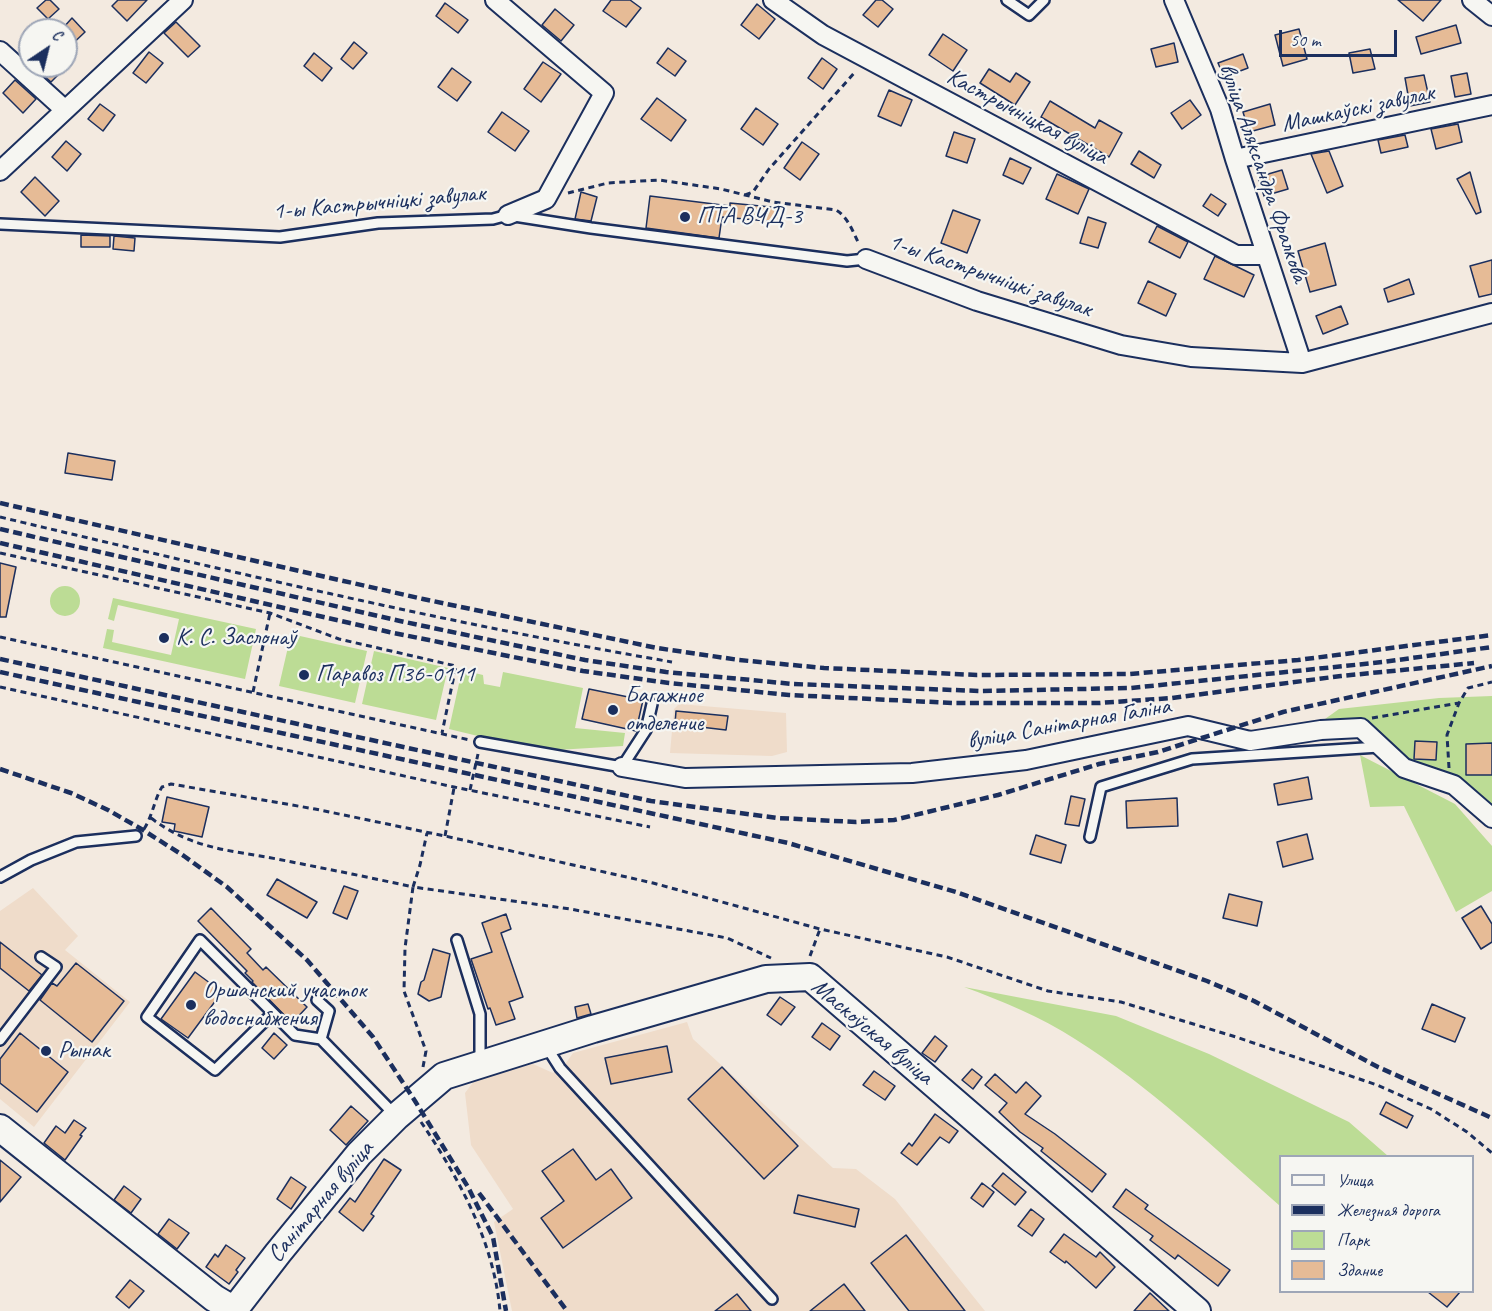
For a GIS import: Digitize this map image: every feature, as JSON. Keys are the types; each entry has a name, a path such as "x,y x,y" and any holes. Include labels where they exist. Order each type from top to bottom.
{"street":[{"path":"495,0 604,93 546,199 508,215"},
{"name":"вуліца Аляксандра Фралкова","path":"1174,0 1220,109 1302,363"},
{"path":"1472,0 1492,16"},
{"name":"Кастрычніцкая вуліца","path":"776,1 823,35 1236,255 1266,255"},
{"path":"0,171 175,3"},
{"path":"0,51 64,109"},
{"name":"Машкаўскі завулак","path":"1235,159 1492,105"},
{"name":"1-ы Кастрычніцкі завулак","path":"866,259 977,301 1121,345 1191,357 1302,363 1492,313"},
{"name":"вуліца Санітарная Галіна","path":"622,767 685,778 912,773 1026,760 1188,726 1250,741 1321,730 1360,728 1404,768 1451,784 1492,818"},
{"name":"Маскоўская вуліца","path":"407,1108 444,1076 480,1064 766,979 810,977 1197,1311"},
{"name":"Санітарная вуліца","path":"234,1311 359,1154 407,1108"},
{"path":"0,1128 214,1298 234,1311"}],"lane":[{"path":"1007,0 1029,15 1044,0"},
{"name":"1-ы Кастрычніцкі завулак","path":"0,224 279,237 378,223 493,219 508,215 847,261 866,259"},
{"path":"480,742 622,767 646,730 652,704"},
{"path":"1090,837 1101,788 1192,759 1381,747"},
{"path":"0,877 31,860 76,842 136,836"},
{"path":"273,1013 215,1070 147,1017 200,940 273,1013 295,1035 321,1039 407,1108"},
{"path":"458,940 480,1014 480,1064"},
{"path":"0,1040 56,967 41,957"},
{"path":"317,1000 329,1011 321,1039"},
{"path":"545,1044 560,1068 772,1299"}],"path":[{"path":"744,196 753,192 782,153 867,59"},
{"path":"546,199 608,183 659,180 721,189 744,196 840,212 848,222 866,259"},
{"path":"0,517 265,580 571,645 672,662"},
{"path":"0,554 270,613 339,639 456,666 442,734"},
{"path":"253,692 270,613"},
{"path":"0,637 480,742 470,790"},
{"path":"1451,784 1447,735 1452,716 1468,688 1492,682"},
{"path":"0,687 454,787 650,826"},
{"path":"1350,729 1368,718 1459,703"},
{"path":"136,836 152,818 158,793 162,787 171,784 315,809 427,832 653,883 820,929 947,957 1048,991 1121,1002 1247,1041 1377,1085 1431,1109 1467,1132 1492,1154"},
{"path":"445,836 454,787"},
{"path":"152,818 169,831 214,849 413,887 570,909 727,938 773,959"},
{"path":"422,1071 426,1051 404,991 405,948 413,887 427,832"},
{"path":"801,977 820,929"},
{"path":"407,1108 429,1134 477,1219 492,1268 500,1311"}],"shaded area":[{"path":"679,704 786,713 787,752 772,756 670,753 674,709"},
{"name":"Рынак","path":"33,888 78,936 65,950 130,1002 34,1127 0,1099 0,911"},
{"path":"687,1022 693,1039 833,1168 856,1169 895,1199 985,1311 512,1311 494,1222 513,1209 471,1145 465,1093 477,1077 533,1064 553,1073 566,1063 573,1053"}],"green space":[{"path":"65,586 76,590 80,601 76,612 65,616 54,612 50,601 54,590"},
{"path":"113,598 256,629 245,679 103,648 107,629 114,630 112,642 171,655 179,619 118,605 114,621 108,619"},
{"path":"291,634 367,651 355,703 279,686"},
{"path":"374,651 448,668 436,720 362,704"},
{"path":"462,670 483,675 484,684 500,687 503,672 583,688 575,728 625,733 623,746 540,751 449,729"},
{"path":"1492,696 1492,808 1405,763 1368,726 1325,719 1339,709 1439,698"},
{"path":"1360,755 1455,804 1492,846 1492,891 1456,912 1404,806 1370,807"},
{"path":"964,987 1116,1016 1209,1054 1349,1122 1387,1155 1279,1155 1279,1205 1181,1118 1103,1057 1062,1031 1007,1004"}],"building":[{"path":"46,0 50,0 59,9 47,18 37,8"},
{"path":"118,0 147,0 127,21 112,6"},
{"path":"611,0 630,0 641,8 626,27 603,11"},
{"path":"876,0 882,0 893,9 878,27 863,15"},
{"path":"1398,0 1441,0 1423,21"},
{"path":"445,3 468,20 458,33 436,16"},
{"path":"757,4 775,19 759,39 741,25"},
{"path":"555,9 574,25 561,41 542,25"},
{"path":"176,22 200,46 188,57 164,33"},
{"path":"78,24 85,32 78,39"},
{"path":"1456,25 1461,43 1421,54 1416,37"},
{"path":"1299,29 1307,59 1283,66 1275,35"},
{"path":"943,34 967,50 953,71 929,55"},
{"path":"354,42 367,53 353,69 341,59"},
{"path":"1174,43 1178,62 1156,67 1151,49"},
{"path":"668,48 686,61 675,76 657,63"},
{"path":"1370,49 1375,69 1353,73 1349,53"},
{"path":"149,52 163,63 146,83 133,73"},
{"path":"314,53 332,68 322,81 304,66"},
{"path":"1243,54 1248,68 1224,77 1218,63"},
{"path":"822,58 837,69 823,89 808,78"},
{"path":"543,62 561,74 541,102 524,89"},
{"path":"452,68 471,82 457,101 438,87"},
{"path":"989,69 1010,82 1016,73 1030,82 1015,105 980,83"},
{"path":"1467,73 1471,94 1455,97 1451,76"},
{"path":"1424,75 1430,102 1410,106 1405,78"},
{"path":"15,80 36,99 23,113 3,93"},
{"path":"889,90 912,100 901,126 878,116"},
{"path":"657,98 686,120 671,141 641,119"},
{"path":"1190,100 1201,115 1182,129 1171,113"},
{"path":"1050,101 1095,128 1099,120 1122,133 1109,157 1041,117"},
{"path":"100,104 115,115 103,131 88,119"},
{"path":"1270,104 1275,125 1249,132 1243,112"},
{"path":"756,108 778,124 763,145 741,129"},
{"path":"502,112 529,131 515,151 488,132"},
{"path":"1458,124 1462,142 1436,149 1431,129"},
{"path":"954,132 975,139 967,163 946,156"},
{"path":"1405,135 1408,147 1381,153 1378,140"},
{"path":"66,141 81,154 67,171 52,157"},
{"path":"802,142 819,154 800,180 784,168"},
{"path":"1139,151 1161,165 1154,178 1131,164"},
{"path":"1329,151 1343,186 1327,193 1311,154"},
{"path":"1010,158 1031,168 1023,184 1003,175"},
{"path":"1282,170 1288,189 1264,196 1258,177"},
{"path":"1470,172 1481,212 1476,214 1457,179"},
{"path":"1057,174 1089,189 1078,214 1046,199"},
{"path":"35,177 59,201 45,216 21,192"},
{"path":"581,192 597,197 591,221 575,219"},
{"path":"1211,194 1226,204 1218,216 1203,206"},
{"name":"ПТА ВЧД-3","path":"650,196 730,206 730,203 781,208 779,222 722,217 719,238 646,228"},
{"path":"953,210 980,220 967,253 941,243"},
{"path":"1088,217 1106,223 1098,248 1080,243"},
{"path":"1157,226 1188,242 1180,258 1149,242"},
{"path":"81,235 110,236 110,247 81,247"},
{"path":"114,236 135,238 134,251 113,249"},
{"path":"1325,243 1336,285 1310,292 1298,251"},
{"path":"1215,256 1254,275 1244,297 1204,279"},
{"path":"1492,260 1492,294 1479,297 1470,266"},
{"path":"1409,279 1414,294 1388,302 1384,289"},
{"path":"1148,281 1176,294 1166,316 1138,303"},
{"path":"1341,306 1348,324 1323,334 1316,316"},
{"path":"68,453 115,461 112,480 65,473"},
{"path":"0,563 16,567 6,617 0,617"},
{"name":"Багажное отделение","path":"589,689 643,700 636,731 582,719"},
{"path":"676,711 728,716 726,730 675,724"},
{"path":"1415,741 1437,742 1436,760 1414,759"},
{"path":"1492,743 1492,775 1466,775 1466,744"},
{"path":"1308,777 1312,799 1278,805 1274,784"},
{"path":"1071,796 1085,799 1079,826 1065,824"},
{"path":"167,797 209,807 202,837 174,831 175,824 162,822"},
{"path":"1177,798 1178,826 1127,828 1126,801"},
{"path":"1307,834 1313,859 1283,867 1277,842"},
{"path":"1036,835 1066,845 1061,863 1030,854"},
{"path":"277,879 317,902 307,918 267,895"},
{"path":"344,886 358,891 347,919 333,913"},
{"path":"1229,894 1262,902 1257,926 1223,918"},
{"path":"1481,906 1492,924 1492,942 1481,949 1462,918"},
{"path":"211,908 251,949 247,953 263,970 266,967 307,1007 292,1023 252,982 245,973 247,971 198,921"},
{"path":"506,914 511,929 501,933 523,997 509,1002 515,1019 496,1025 490,1008 488,1009 471,959 492,952 482,923"},
{"path":"0,942 42,975 29,991 0,968"},
{"path":"433,949 450,954 441,997 429,1001 418,994"},
{"path":"76,963 124,1001 92,1042 40,1000 52,983 57,986"},
{"name":"Оршанский участок водоснабжения","path":"195,972 222,992 188,1038 161,1019"},
{"path":"780,997 795,1007 781,1025 767,1015"},
{"path":"588,1004 591,1014 577,1018 575,1007"},
{"path":"1432,1004 1465,1018 1455,1042 1422,1029"},
{"path":"822,1023 840,1036 830,1050 812,1037"},
{"path":"20,1033 68,1072 37,1112 0,1083 0,1059"},
{"path":"274,1033 287,1045 274,1059 262,1048"},
{"path":"935,1036 947,1046 935,1062 922,1053"},
{"path":"667,1046 672,1072 611,1084 605,1058"},
{"path":"722,1067 798,1146 764,1179 688,1099"},
{"path":"972,1069 982,1077 973,1089 962,1080"},
{"path":"874,1071 895,1086 885,1100 863,1085"},
{"path":"995,1074 1016,1093 1026,1082 1041,1096 1025,1114 1106,1174 1092,1192 1041,1151 1043,1148 1020,1132 999,1112 1007,1103 985,1085"},
{"path":"1386,1102 1413,1116 1407,1128 1380,1114"},
{"path":"351,1106 368,1121 346,1145 330,1130"},
{"path":"935,1114 958,1131 949,1143 940,1137 917,1165 901,1153 909,1143 912,1146"},
{"path":"74,1120 86,1128 65,1160 44,1143 56,1126 65,1133"},
{"path":"573,1149 596,1180 611,1169 632,1198 563,1248 541,1218 564,1201 542,1171"},
{"path":"384,1159 401,1170 371,1214 374,1216 363,1231 339,1212 350,1198 355,1202"},
{"path":"0,1160 21,1177 0,1202"},
{"path":"1003,1173 1026,1192 1015,1205 992,1186"},
{"path":"291,1177 306,1187 291,1209 277,1199"},
{"path":"982,1183 994,1192 983,1207 971,1198"},
{"path":"124,1186 141,1199 131,1213 114,1200"},
{"path":"1126,1189 1148,1205 1145,1209 1230,1270 1218,1286 1178,1255 1175,1259 1150,1240 1153,1236 1113,1207"},
{"path":"798,1195 859,1209 855,1227 794,1213"},
{"path":"1031,1209 1044,1219 1032,1236 1018,1226"},
{"path":"169,1219 189,1233 177,1249 158,1234"},
{"path":"1064,1234 1096,1257 1100,1252 1115,1267 1096,1288 1066,1261 1065,1263 1050,1252"},
{"path":"906,1235 965,1311 909,1311 871,1263"},
{"path":"226,1245 245,1258 229,1284 206,1267 215,1254 218,1257"},
{"path":"130,1280 144,1291 129,1308 116,1297"},
{"path":"844,1284 865,1311 810,1311"},
{"path":"1150,1293 1169,1311 1134,1311"},
{"path":"1429,1293 1459,1293 1447,1307"},
{"path":"737,1294 751,1311 715,1311"}],"railway":[{"path":"0,503 423,599 657,648 739,660 824,668 977,675 1129,674 1298,660 1492,635"},
{"path":"0,529 400,621 585,660 666,672 793,684 981,691 1131,688 1383,662 1492,647"},
{"path":"0,543 389,632 583,671 669,683 789,695 953,703 1099,703 1172,698 1341,676 1474,663"},
{"path":"0,659 651,801 777,818 856,822 894,820 998,795 1099,764 1158,752 1283,712 1492,666"},
{"path":"0,672 788,843 956,892 1207,981 1254,1001 1378,1067 1492,1118"},
{"path":"0,769 71,793 143,830 227,887 307,960 373,1037 468,1187 493,1237 506,1311"},
{"path":"479,1193 567,1311"}],"place":[{"name":"ПТА ВЧД-3","path":"685,217"},
{"name":"К. С. Заслонаў","path":"164,638"},
{"name":"Паравоз П36-0111","path":"304,675"},
{"name":"Багажное отделение","path":"613,710"},
{"name":"Оршанский участок водоснабжения","path":"191,1005"},
{"name":"Рынак","path":"46,1051"}]}
